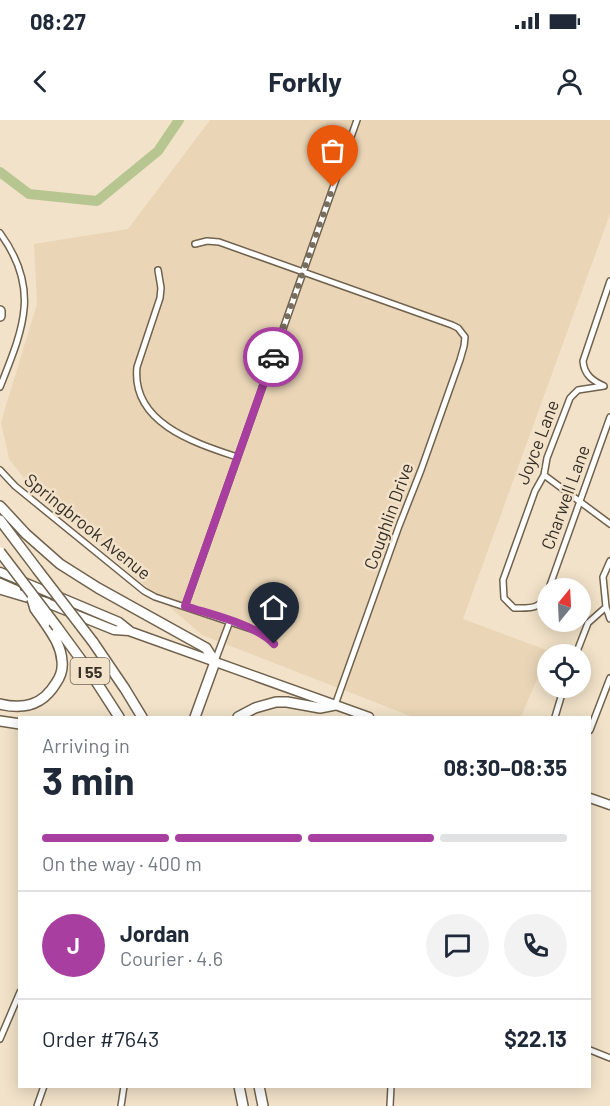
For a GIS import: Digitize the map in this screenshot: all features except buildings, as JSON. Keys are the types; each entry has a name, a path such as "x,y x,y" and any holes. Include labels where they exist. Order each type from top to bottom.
{"highway":[{"path":"0,311 0,316"},
{"path":"0,506 26,534 60,564 98,588 206,648 215,662 195,716"},
{"name":"I 55","path":"0,520 93,642 141,716"},
{"name":"I 55","path":"0,552 90,672 118,716"},
{"path":"0,589 47,603"},
{"path":"0,704 32,705 46,696 62,673 63,663 57,643 35,609 29,591"},
{"path":"240,716 255,708 276,702 320,708 335,705"},
{"path":"0,721 18,724"},
{"path":"239,1088 243,1106"},
{"path":"259,1088 263,1106"}],"main road":[{"path":"0,572 118,622 129,631"},
{"path":"0,583 114,630 129,631 366,716"},
{"path":"591,798 610,805"}],"street":[{"path":"185,606 357,120"},
{"path":"0,233 17,262 22,279 24,300 24,316 20,335 0,387"},
{"path":"195,244 207,241 219,242 303,271"},
{"path":"158,270 161,295 137,367 139,392 149,410 171,429 197,444 237,458"},
{"name":"Coughlin Drive","path":"303,271 452,325 458,328 465,337 460,360 335,705"},
{"name":"Joyce Lane","path":"607,387 589,376 583,362 610,281"},
{"name":"Joyce Lane","path":"514,608 504,598 503,580 572,395 581,389 607,387"},
{"name":"Charwell Lane","path":"552,578 610,417"},
{"name":"Springbrook Avenue","path":"0,470 15,486 136,586 155,597 260,632 274,644"},
{"path":"544,475 610,524"},
{"path":"610,561 603,577 606,607 610,619"},
{"name":"Charwell Lane","path":"514,608 537,606"},
{"path":"580,644 588,623 606,607"},
{"path":"215,662 230,621"},
{"path":"591,727 610,678"},
{"path":"555,716 561,698"},
{"path":"0,1039 2,1029 18,996"},
{"path":"591,1050 610,1058"},
{"path":"37,1106 43,1088"},
{"path":"121,1106 124,1088"},
{"path":"390,1106 391,1088"}],"shaded area":[{"path":"210,120 610,120 610,214 463,619 537,647 537,679 521,716 410,716 202,635 31,487 9,459 1,422 37,304 34,244 128,229"}],"waterway":[{"path":"0,172 29,194 97,201 158,151 179,120"}],"way so far":[{"path":"273,357 333,187"}],"route":[{"path":"273,357 185,606 255,630 274,644"}]}
